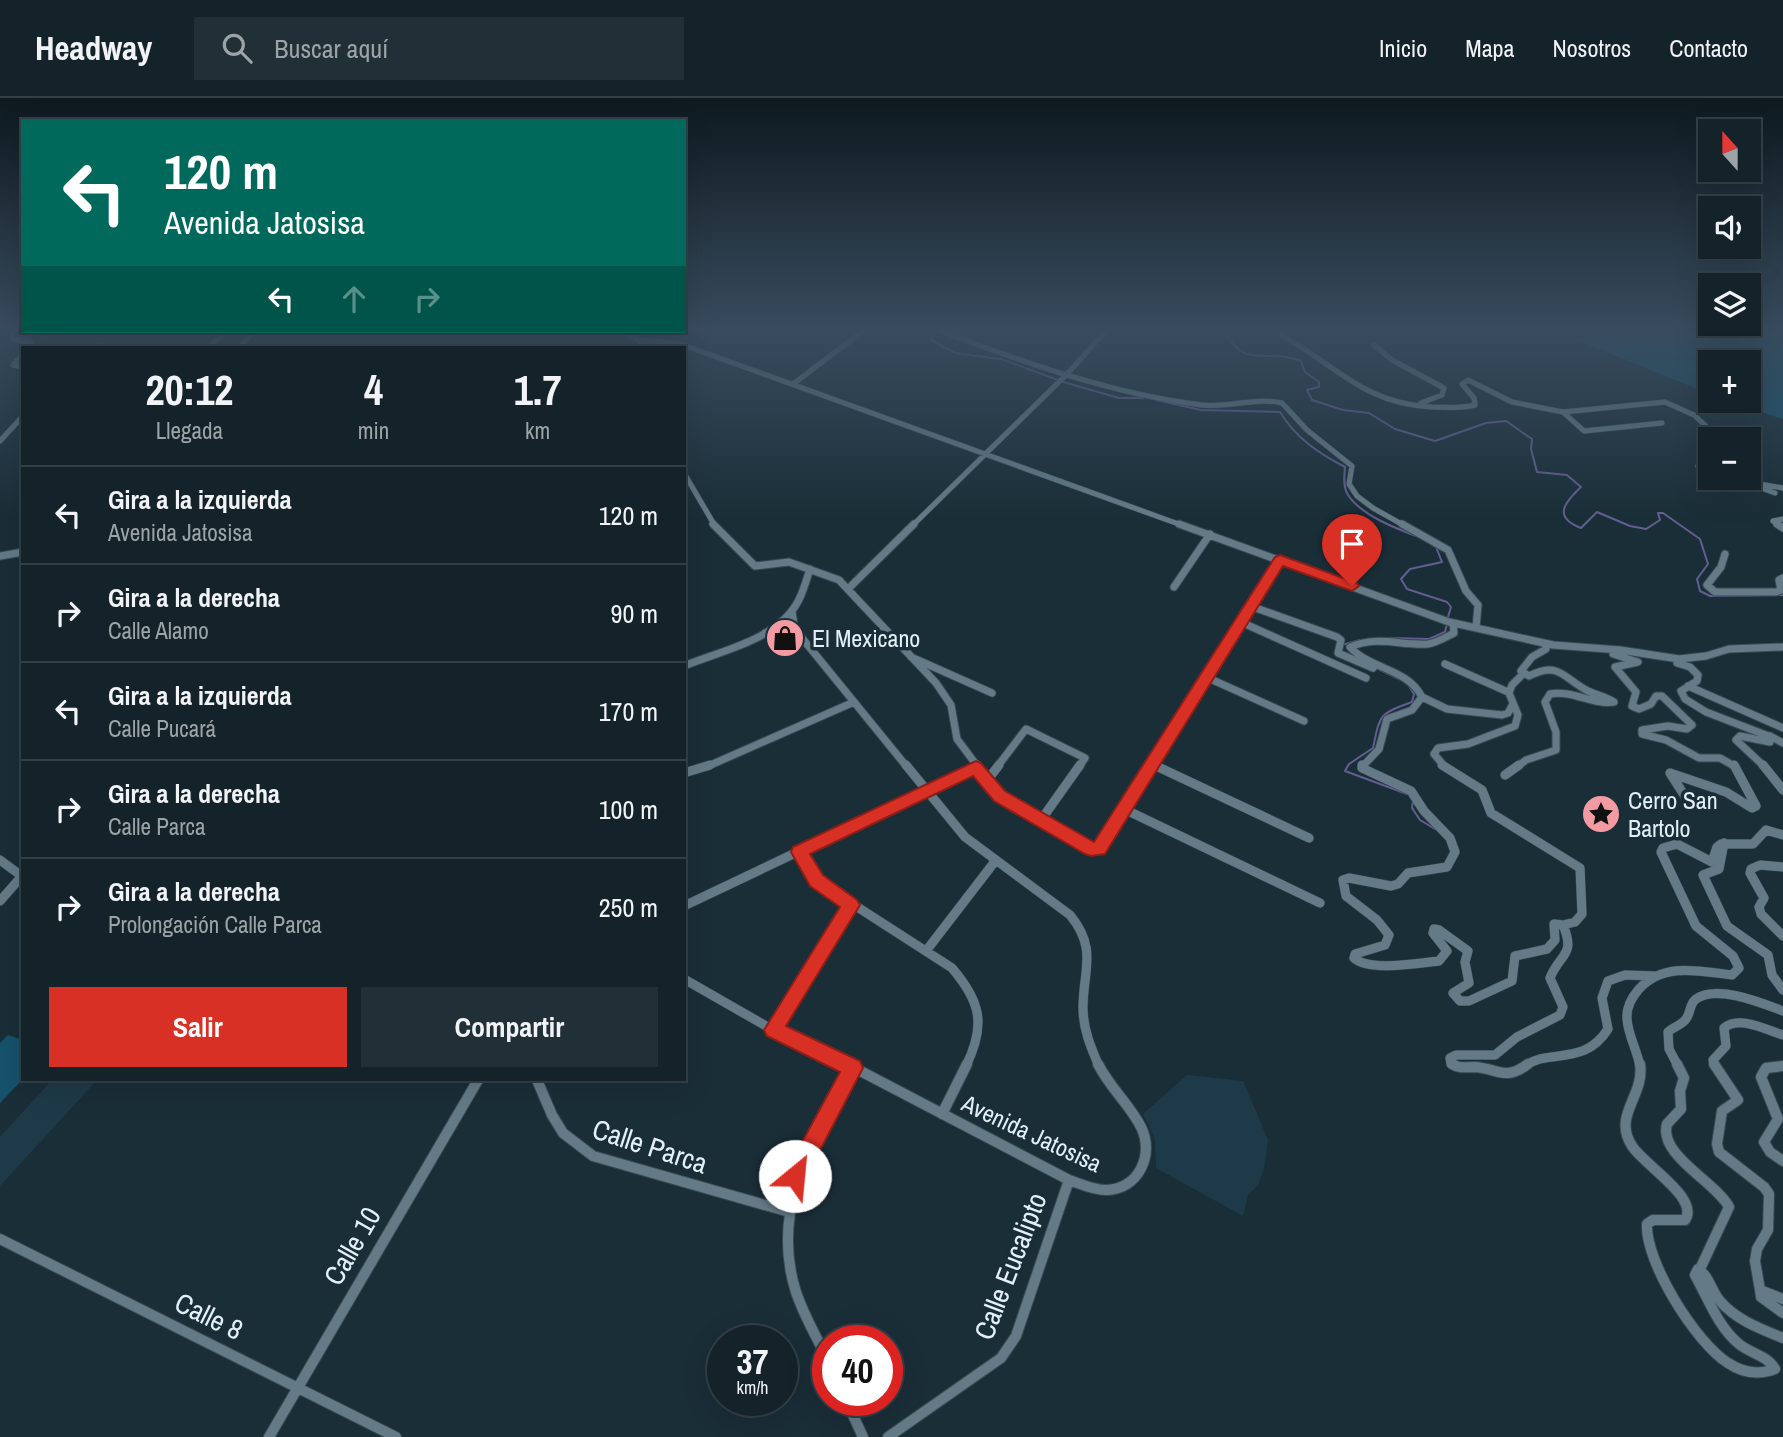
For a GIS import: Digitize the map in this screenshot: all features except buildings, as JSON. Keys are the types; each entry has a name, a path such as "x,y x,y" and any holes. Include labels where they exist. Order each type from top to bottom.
{"street":[{"path":"820,393 1453,623 1545,644 1638,652 1689,660 1730,649 1783,647"},
{"path":"848,589 1048,393"},
{"path":"1151,393 1205,406 1272,401 1287,406 1305,428 1352,466 1349,484 1363,501 1393,521 1448,550 1466,591 1478,605 1476,628"},
{"path":"1376,393 1397,404 1470,406 1477,402 1470,393"},
{"path":"1397,404 1431,401 1443,393"},
{"path":"1495,393 1512,402 1563,412 1665,402 1694,415 1707,427"},
{"path":"1563,412 1584,430 1662,423"},
{"path":"0,441 21,418"},
{"path":"686,478 699,507 712,525 753,564 764,567 789,562 835,578 848,589 936,684 951,705 954,733 986,782 1000,796 1097,850 1243,623 1280,560"},
{"path":"1775,493 1742,481 1783,488"},
{"path":"1783,519 1773,521 1783,528"},
{"path":"1174,587 1210,534"},
{"path":"0,556 21,552"},
{"path":"1725,555 1721,567 1707,585 1715,592 1776,592 1781,590 1779,580 1783,578"},
{"path":"686,665 762,633 782,621 792,611 810,569"},
{"path":"1253,607 1340,638 1338,653 1376,669"},
{"name":"Avenida Jatosisa","path":"686,980 773,1030 853,1068 1069,1180 1107,1190 1135,1180 1144,1166 1145,1140 1137,1121 1110,1087 1095,1056 1085,1025 1083,996 1090,952 1087,940 1070,915 965,837 802,638 794,625 792,611"},
{"path":"1243,623 1366,678"},
{"path":"1453,623 1454,633 1434,644 1392,640 1362,642 1350,647 1353,652 1409,679 1422,697 1459,712 1502,715 1508,713 1513,704"},
{"path":"762,633 783,633 802,638"},
{"path":"1523,674 1521,671 1532,657 1546,649 1545,644"},
{"path":"1569,647 1636,660 1637,664 1619,664 1615,669 1636,690 1637,696 1632,706 1640,709 1651,704 1656,696 1662,696 1692,725 1687,729 1663,726 1642,730 1641,733 1666,740 1699,758 1720,758 1730,762 1736,767 1756,806 1752,808 1726,792 1704,787 1677,773 1670,773 1670,777 1686,793 1688,801"},
{"path":"1638,652 1693,669 1698,679 1681,691 1681,695 1700,710 1783,743"},
{"path":"910,657 992,693"},
{"path":"1445,664 1508,692"},
{"path":"1505,775 1526,760 1556,750 1558,745 1554,723 1545,702 1548,696 1564,692 1605,704 1614,702 1585,689 1555,670 1541,669 1529,676 1523,674"},
{"path":"1422,697 1421,702 1412,710 1387,719 1379,749 1361,767 1412,791 1425,813 1448,834 1454,847 1454,859 1443,869 1408,873 1398,884 1391,886 1349,878 1343,880 1341,886 1346,897 1373,915 1385,926 1389,935 1385,945 1355,954 1354,958 1358,962 1391,966 1439,961 1447,951 1433,933 1434,929 1439,930 1468,951 1465,962 1469,983 1453,993 1460,1001 1469,1001 1512,981 1515,956 1524,951 1540,952 1547,949 1555,940 1555,925 1575,922 1582,914 1580,891 1583,876 1580,868 1573,861 1491,813 1482,790 1439,763 1434,754 1438,748 1468,744 1515,726 1518,715 1508,692 1509,687 1523,674"},
{"path":"1206,677 1304,722"},
{"path":"1688,686 1783,728"},
{"path":"686,773 696,771 854,702"},
{"path":"986,782 1026,729 1085,758 1041,820"},
{"path":"1769,736 1772,740 1770,742 1740,736 1736,740 1766,768 1783,790"},
{"path":"1152,764 1309,838"},
{"path":"686,905 976,767"},
{"path":"1124,809 1320,903"},
{"path":"1783,835 1766,831 1760,832 1753,844 1724,843 1717,847 1712,862 1705,861 1691,849 1676,844 1667,845 1661,852 1696,926 1733,956 1739,970 1729,975 1707,970 1679,969 1656,976 1639,988 1627,1018 1641,1081 1636,1098 1626,1111 1624,1127 1636,1153 1684,1197 1689,1210 1688,1217 1682,1221 1658,1220 1647,1224 1644,1234 1647,1245 1672,1293 1703,1341 1715,1354 1741,1370 1752,1373 1774,1371 1773,1363 1747,1351 1725,1329 1695,1275 1729,1207 1724,1197 1678,1155 1665,1138 1666,1126 1681,1110 1680,1091 1684,1082 1681,1068 1669,1049 1668,1031 1684,1022 1693,1001 1706,994 1745,999 1783,1011"},
{"path":"1724,843 1719,869 1703,875 1710,896 1727,926 1767,953 1772,975 1783,990"},
{"path":"799,852 817,881 952,968 969,984 978,1003 981,1019 978,1038 942,1114"},
{"path":"0,860 21,876"},
{"path":"926,951 996,860"},
{"path":"1783,867 1760,865 1751,869 1750,873 1764,898 1759,907 1761,914 1783,936"},
{"path":"0,901 21,878"},
{"path":"773,1030 851,905"},
{"path":"1563,925 1568,951 1562,963 1552,970 1550,978 1562,1003 1560,1015 1517,1037 1495,1055 1451,1056 1449,1060 1453,1066 1511,1074 1532,1061 1572,1056 1601,1040 1607,1033 1608,1021 1602,998 1608,981 1625,975 1656,976"},
{"path":"1783,1035 1741,1022 1730,1023 1724,1028 1726,1046 1713,1060 1716,1070 1738,1100 1723,1111 1717,1144 1719,1152 1764,1187 1769,1194 1768,1230 1757,1249 1755,1261 1762,1297 1783,1313"},
{"path":"1783,1066 1766,1068 1761,1077 1777,1114 1776,1126 1764,1142 1770,1152 1783,1161"},
{"path":"812,1325 793,1284 786,1248 786,1211 795,1176 853,1068"},
{"name":"Calle 10","path":"269,1437 477,1081"},
{"name":"Calle Parca","path":"537,1081 559,1132 576,1147 593,1156 786,1211"},
{"name":"Calle Eucalipto","path":"888,1437 1001,1358 1016,1336 1069,1180"},
{"name":"Calle 8","path":"0,1239 396,1437"},
{"path":"1700,1269 1707,1275 1714,1293 1730,1311 1743,1320 1783,1338"},
{"path":"1760,1290 1783,1299"},
{"path":"853,1416 863,1437"}],"shaded area":[{"path":"1761,393 1783,393 1783,419 1761,412"},
{"path":"8,1035 21,1039 21,1081 0,1103 0,1043"},
{"path":"1187,1075 1243,1081 1268,1140 1264,1169 1258,1185 1248,1195 1243,1216 1156,1168 1155,1139 1143,1114"},
{"path":"51,1081 96,1081 0,1186 0,1137"}],"waterway":[{"path":"1103,393 1119,398 1143,398"},
{"path":"1309,393 1312,400 1343,410 1369,413 1395,429 1435,441 1486,423 1506,421 1532,439 1531,449 1537,472 1567,475 1581,487 1564,509 1564,514 1572,524 1581,528 1597,512 1630,526 1646,529 1660,520 1658,513 1663,513 1700,539 1708,564 1697,579 1700,591 1710,596 1783,595"},
{"path":"1156,400 1201,410 1280,412 1308,444 1345,467 1345,489 1361,509 1416,536"},
{"path":"1436,547 1442,562 1410,569 1401,579 1407,589 1447,602 1451,607 1448,617"},
{"path":"1390,638 1429,639 1445,632 1447,624"},
{"path":"1342,645 1360,640"},
{"path":"1376,668 1399,679"},
{"path":"1407,794 1345,771 1349,764 1373,748 1377,728 1383,717 1393,709 1412,702 1414,694 1409,686"},
{"path":"1413,801 1412,808 1420,820 1435,829"}],"place":[{"name":"El Mexicano","path":"785,638"},
{"name":"Cerro San Bartolo","path":"1601,814"}],"route":[{"path":"795,1176 853,1068 773,1030 851,905 817,881 799,852 976,767 1000,796 1091,849 1099,849 1280,560 1352,586"}]}
